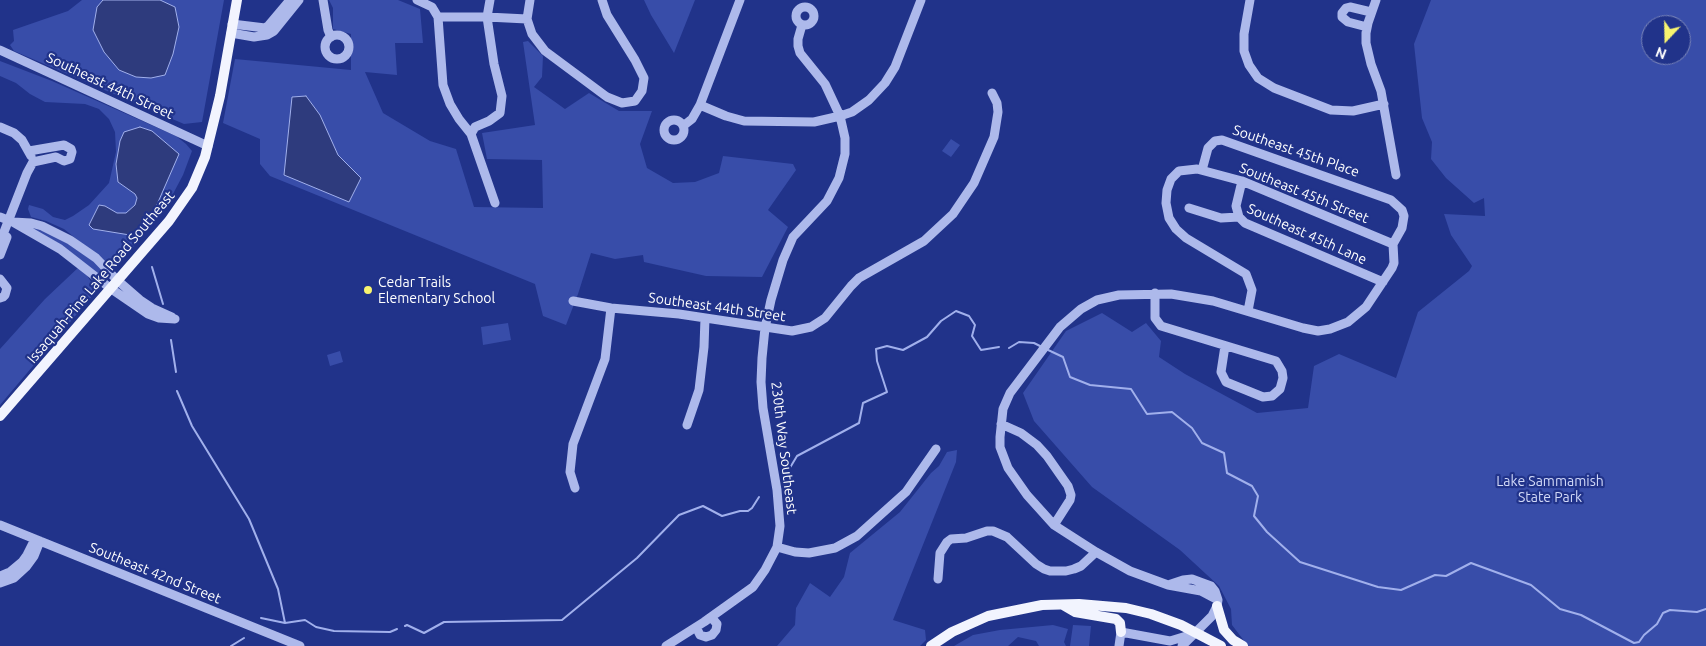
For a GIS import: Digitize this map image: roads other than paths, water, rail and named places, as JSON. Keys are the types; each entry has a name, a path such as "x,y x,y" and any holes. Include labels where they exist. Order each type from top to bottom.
{"main road":[{"name":"Issaquah-Pine Lake Road Southeast","path":"0,416 169,221 185,199 197,177 208,146 220,96 237,0"},
{"path":"1218,603 1224,630 1233,640 1243,646"},
{"path":"1062,604 1074,612 1116,619 1120,623 1121,632"},
{"path":"931,646 952,632 988,616 1023,608 1062,604 1098,604 1126,608 1166,619 1197,632 1221,646"}],"street":[{"path":"231,28 265,28 290,0"},
{"path":"231,28 254,37 267,35 274,31 299,0"},
{"path":"322,0 331,37"},
{"path":"417,0 432,7 438,17 443,85 450,104 471,134 495,203"},
{"path":"471,134 475,127 490,121 500,113 502,96 494,64 487,17 490,0"},
{"path":"530,0 527,19 532,34 544,51 607,97 622,103 635,101 642,91 644,78 635,60 606,15 602,0"},
{"path":"683,126 692,120 700,105 740,0"},
{"path":"1250,0 1243,43 1246,59 1252,71 1265,83 1331,110 1353,111 1384,104"},
{"path":"1376,0 1366,33 1368,53 1384,104 1396,175"},
{"path":"700,105 733,119 744,121 814,122 852,112 869,100 885,83 894,67 920,4"},
{"path":"1367,27 1348,22 1342,17 1342,13 1346,8 1350,7 1371,12"},
{"path":"438,17 527,19"},
{"name":"230th Way Southeast","path":"666,646 711,617 752,587 765,570 777,547 780,526 777,490 763,408 761,382 765,328 776,281 788,248 801,227 827,201 839,178 845,154 840,116 824,84 800,53 798,39 802,25"},
{"name":"Southeast 44th Street","path":"0,50 208,146"},
{"name":"Southeast 44th Street","path":"573,301 611,308 705,318 792,331 803,330 817,324 831,312 859,278 924,241 953,214 974,183 994,137 998,112 997,103 992,93"},
{"path":"0,127 14,133 29,151 33,162"},
{"name":"Southeast 45th Place","path":"1202,170 1208,148 1215,141 1222,140 1382,195 1398,204 1402,210 1404,223 1393,244"},
{"path":"0,242 7,220 33,162 55,152 29,151"},
{"path":"1202,170 1180,171 1171,179 1166,197 1169,218 1176,229 1186,238 1246,274 1252,290 1248,311"},
{"name":"Southeast 45th Street","path":"1202,170 1242,181 1393,244"},
{"path":"1239,217 1236,206 1242,181"},
{"name":"Southeast 45th Lane","path":"1190,208 1221,218 1239,217 1245,223 1383,282"},
{"path":"7,220 31,223 56,232 96,258 114,284 124,298 152,316 175,319 152,308 130,290 114,284 60,249 7,220"},
{"path":"0,255 7,220"},
{"path":"1182,646 1212,616 1218,603 1215,591 1211,586 1192,580 1183,580 1168,585 1143,577 1096,552 1054,525 1027,495 1008,468 1000,447 1001,424 1007,399 1060,327 1081,309 1097,300 1119,294 1155,293 1193,296 1303,328 1318,331 1330,329 1340,326 1366,307 1392,268 1394,262 1393,244"},
{"path":"0,279 7,288 5,295 0,298"},
{"path":"1155,293 1155,318 1161,326 1271,359 1280,365 1282,371 1283,378 1280,389 1268,397 1246,391 1226,382 1221,372 1225,346"},
{"path":"575,488 570,472 573,444 605,359 611,308"},
{"path":"687,425 695,404 700,382 705,318"},
{"path":"1001,424 1021,433 1036,445 1047,456 1068,486 1071,495 1070,500 1054,525"},
{"path":"777,547 795,552 809,553 835,548 857,536 906,492 936,449"},
{"name":"Southeast 42nd Street","path":"0,525 300,646"},
{"path":"938,579 939,558 944,544 951,539 966,538 987,531 994,531 1007,537 1036,564 1050,571 1074,569 1081,566 1096,552"},
{"path":"0,576 10,572 22,562 37,540"},
{"path":"0,583 14,578 26,567 34,556 37,540"},
{"path":"696,627 700,635 706,637 712,635 717,627 711,617"},
{"path":"1120,646 1121,632 1173,643 1197,632"}],"waterway":[{"path":"152,267 163,304"},
{"path":"788,471 797,456 859,423 863,403 887,392 877,361 876,349 887,346 903,350 927,337 941,321 956,311 969,316 975,325 972,336 981,350 999,347"},
{"path":"171,340 176,372"},
{"path":"1009,348 1019,342 1034,343 1042,347"},
{"path":"1046,349 1063,357 1070,377 1090,385 1131,389 1147,414 1172,412 1192,428 1202,443 1224,453 1227,473 1252,486 1258,496 1254,516 1267,532 1300,562 1378,587 1401,590 1435,575 1446,576 1471,563 1531,585 1560,609 1581,615 1634,643 1639,642 1657,624 1663,613 1670,610 1697,612 1706,609"},
{"path":"177,391 192,426 249,519 278,589 285,623"},
{"path":"405,626 407,625 424,633 444,622 562,620 637,558 679,515 703,506 722,516 740,511 748,511 759,497"},
{"path":"261,618 285,623 305,620 316,627 334,631 390,632 397,629"},
{"path":"231,646 244,638"}],"place":[{"name":"Cedar Trails Elementary School","path":"368,290"}],"park label":[{"name":"Lake Sammamish State Park","path":"1550,490"}]}
